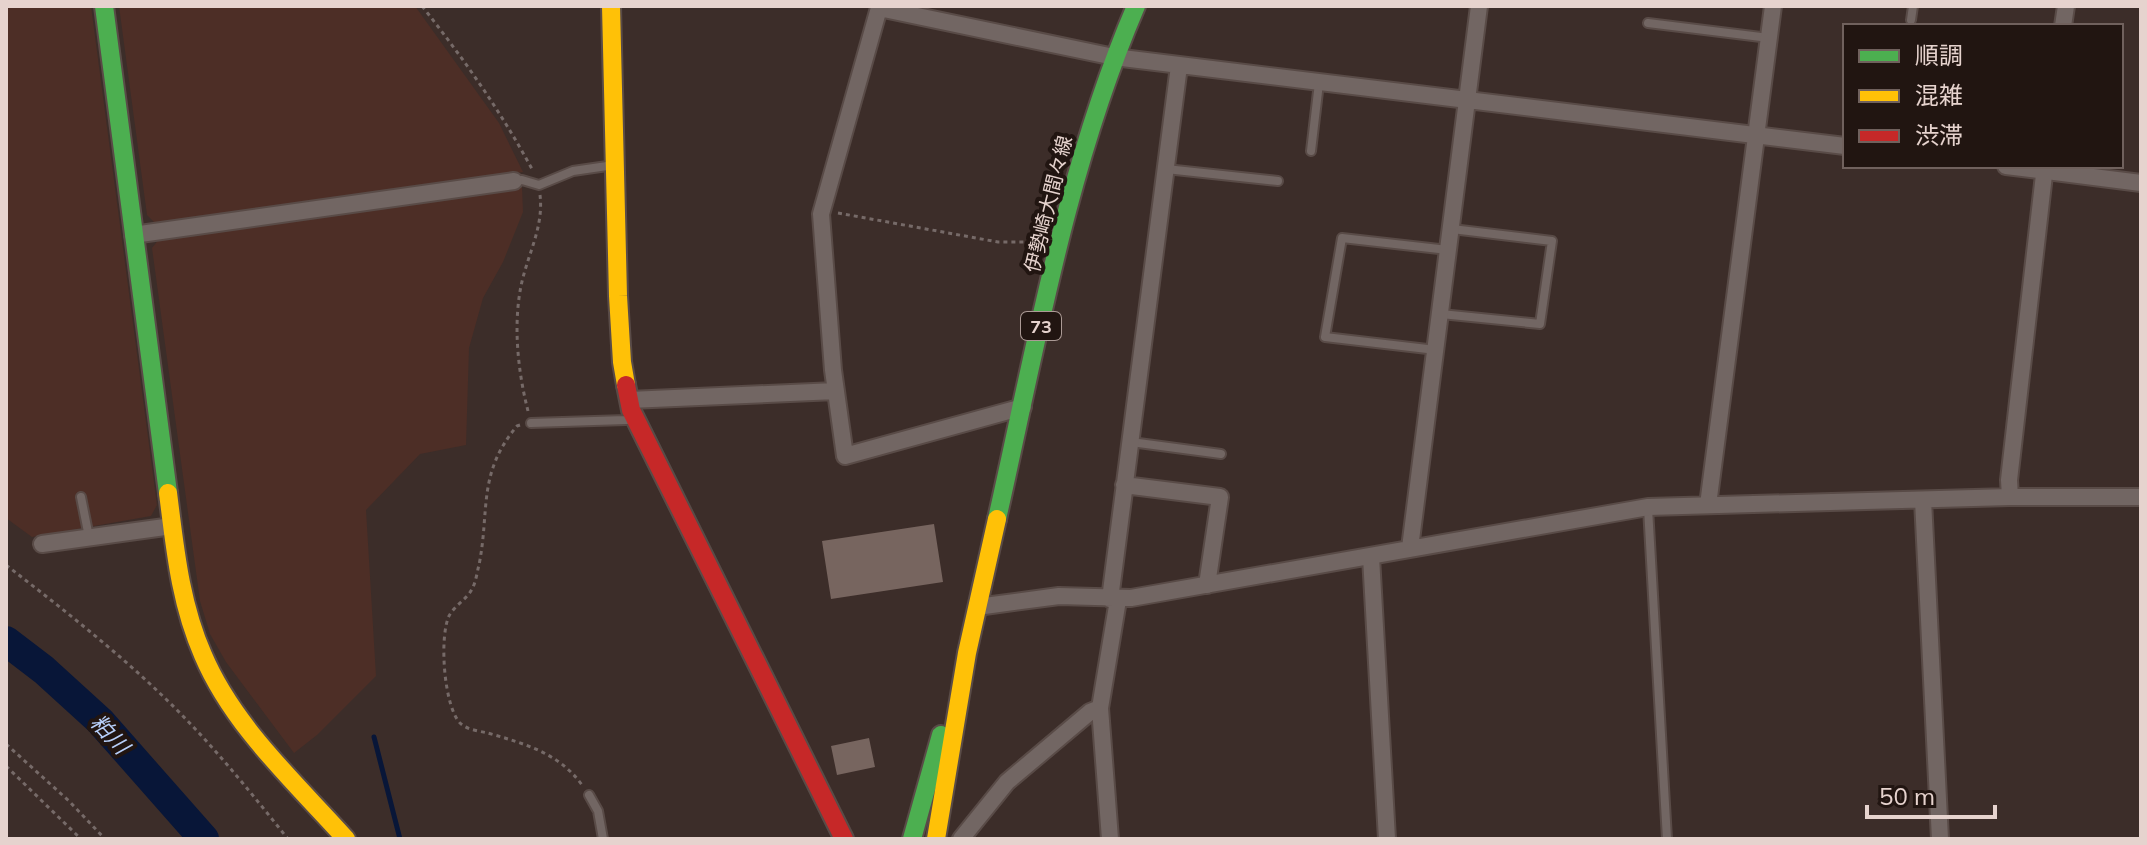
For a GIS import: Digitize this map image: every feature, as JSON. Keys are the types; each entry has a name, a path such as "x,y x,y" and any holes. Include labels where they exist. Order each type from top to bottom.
{"street":[{"path":"104,6 172,526 191,626 210,671 244,722 346,839"},
{"path":"611,6 618,296 622,362 632,409 844,839"},
{"name":"伊勢崎大間々線","path":"936,839 967,653 1060,242 1078,168 1114,57 1136,6"},
{"path":"1410,548 1479,6"},
{"path":"1708,505 1773,6"},
{"path":"1023,407 845,456 836,391 822,210 875,7 1114,57 1843,146"},
{"path":"1110,839 1100,708 1124,485 1179,66"},
{"path":"2010,497 2009,480 2045,168 2141,183"},
{"path":"133,235 514,181"},
{"path":"632,409 836,391"},
{"path":"1124,485 1220,497 1207,585"},
{"path":"977,607 1059,596 1114,599 1648,507 2010,497 2141,497"},
{"path":"1923,500 1940,839"},
{"path":"42,544 172,526"},
{"path":"1371,557 1387,839"},
{"name":"伊勢崎大間々線","path":"912,839 950,699 967,653"},
{"path":"961,839 1007,782 1090,712 1100,708"}],"lane":[{"path":"1911,20 1913,6"},
{"path":"1648,23 1769,38"},
{"path":"1311,151 1319,83"},
{"path":"514,181 539,185 573,171 615,165"},
{"path":"1165,169 1278,181"},
{"path":"1441,314 1540,324 1552,241 1452,229"},
{"path":"1436,350 1325,337 1342,238 1449,250"},
{"path":"531,423 626,420 632,409"},
{"path":"1130,442 1221,454"},
{"path":"81,497 89,537"},
{"path":"1648,507 1667,839"},
{"path":"589,795 598,811 603,839"}],"path":[{"path":"422,6 499,110 539,185 541,200 540,223 521,283 516,314 525,401 531,423 517,426 501,445 488,476 479,563 472,589 449,614 443,637 453,714 463,726 549,753 572,771 589,795"},
{"path":"822,210 998,242 1060,242"},
{"path":"6,565 88,629 175,708 246,785 288,839"},
{"path":"6,744 69,801 105,839"},
{"path":"6,766 81,839"}],"shaded area":[{"path":"6,6 91,6 157,505 151,516 32,537 6,518"},
{"path":"119,6 415,6 499,123 523,172 155,223 147,215"},
{"path":"522,187 523,212 503,262 483,298 469,348 466,445 420,454 366,510 376,676 317,735 294,753 226,662 210,634 200,601 152,248 159,239"}],"building":[{"path":"934,524 943,582 831,599 822,541"},
{"path":"869,738 875,767 837,775 831,746"}],"waterway":[{"name":"粕川","path":"6,641 44,670 100,721 204,839"},
{"path":"374,737 400,839"}],"traffic: fast":[{"path":"104,6 168,493"},
{"path":"997,519 1072,194 1090,131 1136,6"},
{"path":"912,839 941,735"}],"traffic: slow":[{"path":"611,6 618,296 626,385"},
{"path":"168,493 176,555 189,615 216,681 248,729 346,839"},
{"path":"936,839 967,653 997,519"}],"traffic: jam":[{"path":"626,385 631,410 844,839"}]}
